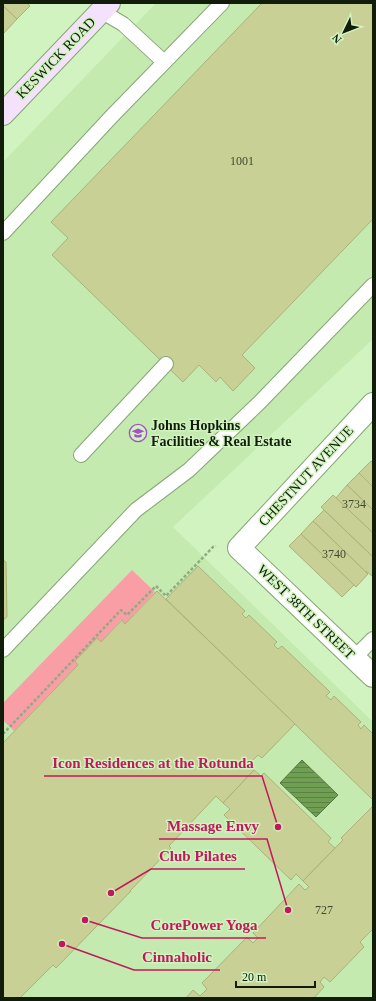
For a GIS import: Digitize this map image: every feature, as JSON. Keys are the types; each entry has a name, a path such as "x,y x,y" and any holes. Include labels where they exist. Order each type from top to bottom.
{"street":[{"name":"KESWICK ROAD","path":"3,114 100,6"},
{"name":"CHESTNUT AVENUE","path":"239,548 373,404"},
{"name":"WEST 38TH STREET","path":"239,548 373,676"}],"lane":[{"path":"3,233 106,122 222,3"},
{"path":"100,6 123,24 164,62"},
{"path":"3,650 136,510 189,470 260,402 373,286"},
{"path":"81,455 166,364"},
{"path":"354,658 373,639"}],"path":[{"path":"3,734 121,610 127,616 156,586 166,596 213,547"}],"shaded area":[{"path":"156,3 373,3 373,339 173,527 373,722 373,998 3,998 3,162"},
{"path":"132,570 155,592 125,624 121,620 101,642 97,638 75,661 78,665 14,731 3,720 3,703"},
{"path":"302,760 338,795 316,817 280,783"}],"building":[{"path":"3,3 27,3 30,6 17,19 3,6"},
{"path":"262,3 373,3 373,219 242,355 255,368 233,391 220,377 216,382 199,365 183,382 52,255 68,238 51,222"},
{"path":"3,6 17,19 4,33 3,32"},
{"path":"371,461 373,463 373,487 359,473"},
{"path":"359,473 373,487 373,510 347,485"},
{"path":"347,485 373,510 373,533 336,498"},
{"path":"333,495 373,533 373,557 321,507"},
{"path":"324,510 373,557 372,576 366,571 365,572 313,521"},
{"path":"313,521 368,574 356,587 301,534"},
{"path":"301,534 354,585 342,597 289,546"},
{"path":"3,560 6,562 7,617 3,620"},
{"path":"198,566 245,611 242,614 246,618 249,615 277,642 274,645 278,649 282,646 330,692 326,696 331,700 334,696 361,722 358,725 361,729 364,725 373,734 373,800 166,599"},
{"path":"157,591 295,724 262,758 258,755 249,764 254,770 223,803 216,796 169,846 171,848 131,891 56,968 53,965 20,998 3,998 3,743 78,665 75,661 97,638 101,642 122,620 125,624"},
{"path":"254,770 261,776 264,773 331,838 328,842 335,848 303,881 296,874 291,880 224,815 230,809 223,803"},
{"path":"373,806 373,929 360,942 364,947 330,982 324,977 320,982 324,987 314,998 186,998 193,990 200,996 207,989 202,983 247,937 253,943 258,938 253,933 299,884 305,890 309,887 303,881 343,840 341,838"}],"place":[{"name":"Johns Hopkins Facilities & Real Estate","path":"138,433"},
{"name":"Icon Residences at the Rotunda","path":"278,827"},
{"name":"Club Pilates","path":"111,893"},
{"name":"Massage Envy","path":"288,910"},
{"name":"CorePower Yoga","path":"85,920"},
{"name":"Cinnaholic","path":"62,944"}]}
